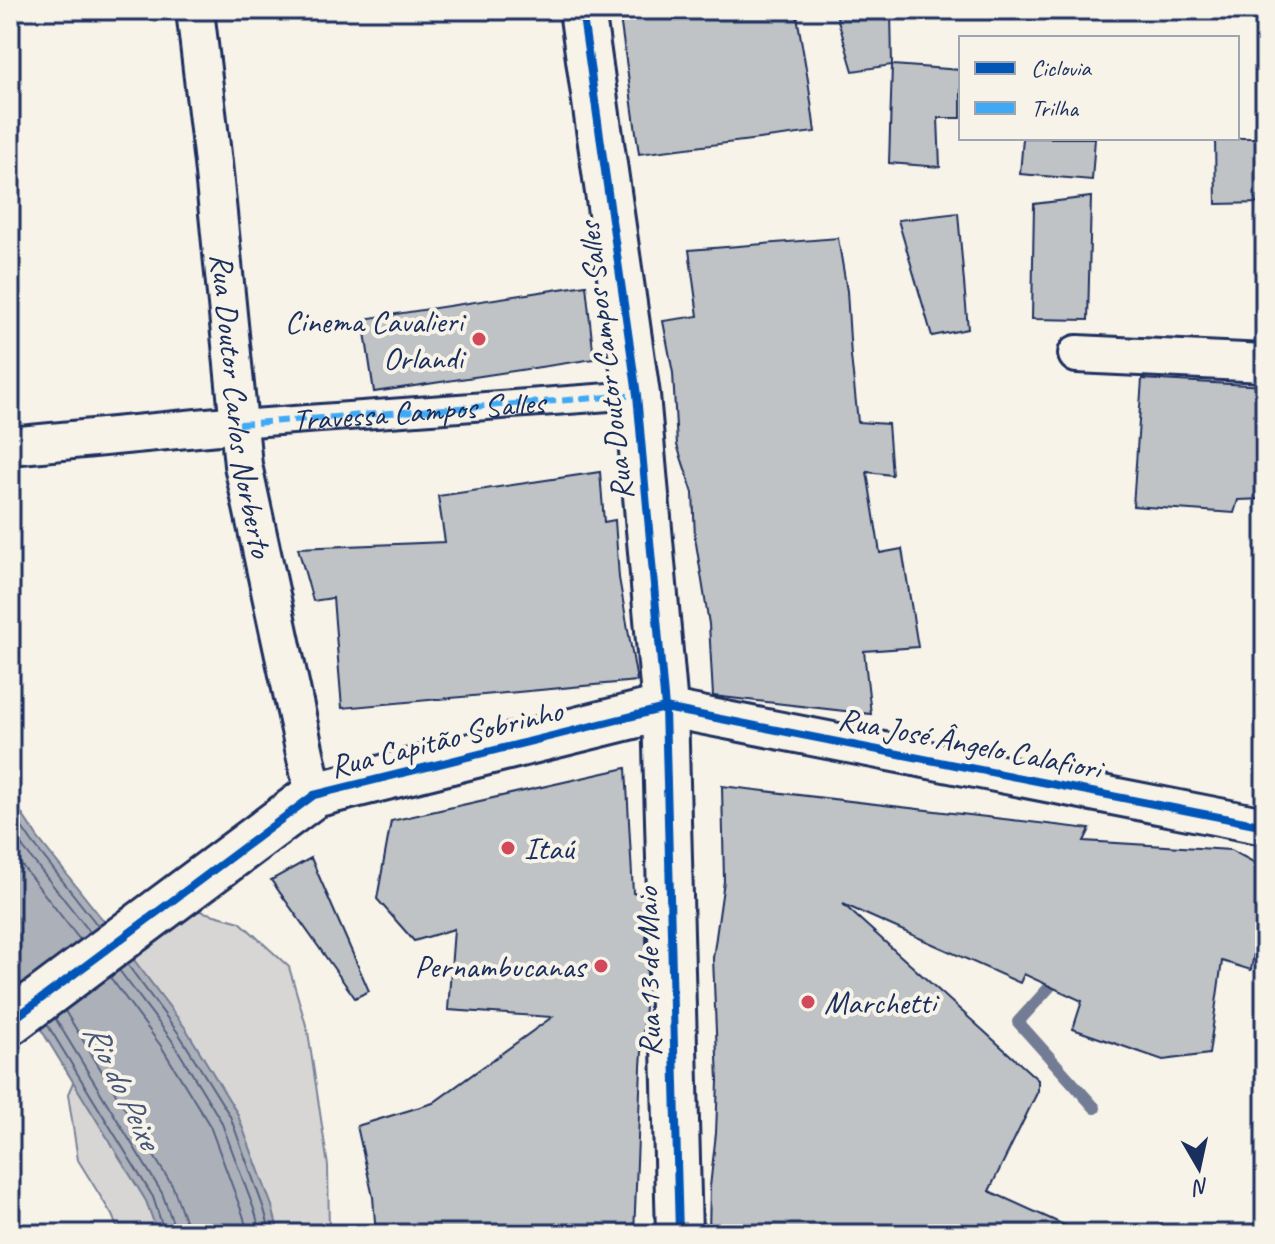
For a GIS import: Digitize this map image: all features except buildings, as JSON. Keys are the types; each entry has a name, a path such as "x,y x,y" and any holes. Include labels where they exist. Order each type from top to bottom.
{"street":[{"name":"Rua Doutor Carlos Norberto","path":"195,10 243,465 314,795"},
{"name":"Rua Doutor Campos Salles","path":"582,10 637,395 665,708"},
{"path":"1077,354 1265,363"},
{"name":"Travessa Campos Salles","path":"10,446 239,424 637,395"},
{"name":"Rua Capitão Sobrinho","path":"10,1022 314,795 665,708"},
{"name":"Rua José Ângelo Calafiori","path":"665,708 1265,826"},
{"name":"Rua 13 de Maio","path":"665,708 679,1234"}],"shaded area":[{"path":"178,905 240,922 289,967 308,1032 328,1166 329,1234 120,1234 112,1215 78,1160 68,1094 133,955"}],"water":[{"name":"Rio do Peixe","path":"10,796 38,838 186,1029 237,1113 272,1206 279,1234 158,1234 146,1201 10,982"}],"waterway":[{"path":"1057,976 1018,1022 1095,1108"}],"marked path":[{"path":"239,424 637,395"}],"cycle path":[{"path":"582,10 637,395 665,708 679,1234"},
{"path":"10,1022 314,795 665,708 1265,826"}],"place":[{"name":"Cinema Cavalieri Orlandi","path":"479,339"},
{"name":"Itaú","path":"508,848"},
{"name":"Pernambucanas","path":"601,966"},
{"name":"Marchetti","path":"808,1002"}]}
